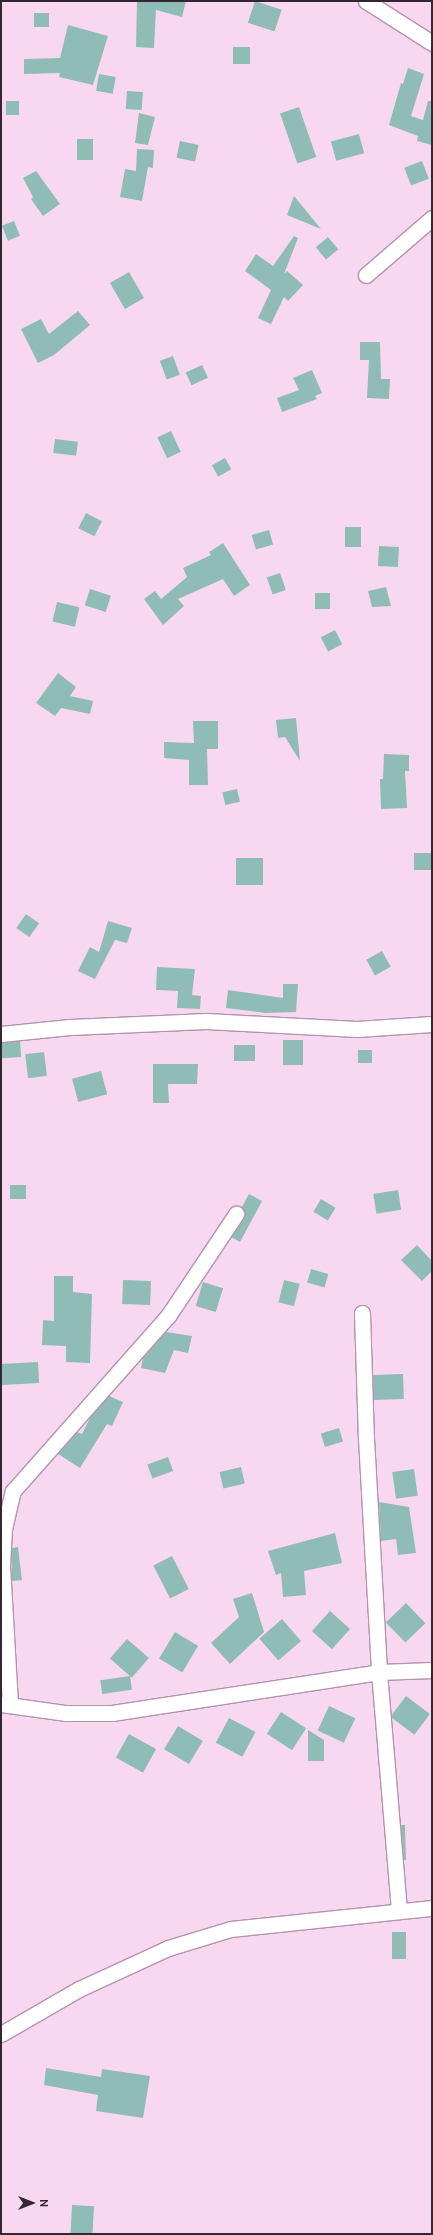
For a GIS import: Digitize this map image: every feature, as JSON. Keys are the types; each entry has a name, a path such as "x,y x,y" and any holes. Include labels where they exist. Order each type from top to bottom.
{"street":[{"path":"366,1 432,43"},
{"path":"366,275 432,218"},
{"path":"1,1034 70,1027 206,1021 358,1029 432,1024"},
{"path":"236,1214 168,1316 7,1491 2,1566 5,1704 66,1713 112,1712 379,1672 432,1670"},
{"path":"362,1313 366,1438 379,1672 400,1910"},
{"path":"1,2034 79,1989 168,1948 231,1929 400,1910 432,1908"}],"building":[{"path":"137,1 186,1 182,17 156,10 154,48 136,47"},
{"path":"255,1 282,10 275,32 248,23"},
{"path":"34,13 49,13 49,27 34,27"},
{"path":"68,25 108,36 93,85 59,77 60,73 24,74 24,59 60,58"},
{"path":"233,47 250,47 250,64 233,64"},
{"path":"408,68 424,74 411,116 423,120 428,101 432,101 432,145 417,141 418,136 389,125 401,83 403,84"},
{"path":"99,74 116,77 113,94 96,91"},
{"path":"127,91 143,92 142,110 126,109"},
{"path":"6,101 19,101 19,115 6,115"},
{"path":"299,107 316,157 297,164 280,114"},
{"path":"139,113 155,117 148,145 135,143"},
{"path":"359,134 364,153 336,161 331,142"},
{"path":"77,139 93,139 93,160 77,160"},
{"path":"180,141 199,145 195,162 176,158"},
{"path":"137,149 154,150 153,168 148,167 142,201 120,197 125,169 136,171"},
{"path":"422,161 429,179 411,186 404,168"},
{"path":"36,171 60,204 43,216 31,199 33,197 23,178"},
{"path":"294,196 321,229 287,215"},
{"path":"14,221 20,236 8,241 2,226"},
{"path":"294,236 298,238 284,274 287,271 303,285 288,301 284,297 271,324 258,318 271,290 245,271 256,254 273,266"},
{"path":"328,237 338,249 326,260 316,247"},
{"path":"129,272 144,298 125,309 110,283"},
{"path":"78,311 90,325 54,355 38,363 21,329 41,319 49,334"},
{"path":"360,342 380,342 381,379 390,379 389,399 367,398 369,360 360,360"},
{"path":"173,356 180,375 167,380 160,361"},
{"path":"202,365 208,378 192,385 186,373"},
{"path":"312,370 322,393 315,396 317,399 282,412 277,398 299,390 293,378"},
{"path":"171,431 181,452 167,458 157,437"},
{"path":"55,439 78,442 76,456 53,453"},
{"path":"225,458 231,469 218,477 212,465"},
{"path":"86,513 102,521 94,536 78,528"},
{"path":"345,527 361,527 361,547 345,547"},
{"path":"269,530 273,544 256,549 252,535"},
{"path":"223,543 250,585 234,596 223,579 178,599 184,606 163,625 144,599 155,591 161,599 187,577 183,568 211,555 209,552"},
{"path":"379,546 399,547 398,567 378,566"},
{"path":"280,573 286,590 273,595 267,578"},
{"path":"386,587 391,606 372,607 368,591"},
{"path":"90,589 111,596 106,612 85,605"},
{"path":"315,593 330,593 330,609 315,609"},
{"path":"57,602 79,607 75,627 53,621"},
{"path":"335,630 342,644 328,652 321,637"},
{"path":"58,673 76,687 70,696 93,701 90,714 61,708 55,716 36,703"},
{"path":"296,718 300,761 285,737 278,738 276,720"},
{"path":"193,721 218,721 218,749 207,749 208,785 189,785 189,760 164,758 164,742 194,743"},
{"path":"384,754 409,755 409,771 405,771 407,808 381,809 380,779 383,779"},
{"path":"237,789 240,802 225,805 222,792"},
{"path":"414,853 432,853 432,870 414,870"},
{"path":"236,858 263,858 263,885 236,885"},
{"path":"26,914 39,923 29,937 16,928"},
{"path":"108,921 132,928 127,943 115,940 95,979 78,971 90,947 99,952"},
{"path":"382,951 391,967 375,975 366,960"},
{"path":"157,967 195,969 192,995 201,996 200,1009 177,1008 178,991 156,990"},
{"path":"283,984 298,984 296,1012 265,1013 226,1008 228,990 283,998"},
{"path":"283,1040 303,1040 303,1065 283,1065"},
{"path":"20,1041 21,1057 2,1058 1,1042"},
{"path":"234,1045 255,1045 255,1061 234,1061"},
{"path":"358,1050 372,1050 372,1063 358,1063"},
{"path":"44,1052 47,1076 28,1078 25,1054"},
{"path":"153,1064 198,1064 197,1084 168,1084 169,1103 153,1103"},
{"path":"101,1071 107,1094 78,1102 72,1079"},
{"path":"10,1185 26,1185 26,1199 10,1199"},
{"path":"398,1190 401,1210 376,1214 373,1194"},
{"path":"249,1194 262,1201 240,1242 231,1237 244,1219 242,1207"},
{"path":"321,1199 336,1208 328,1221 313,1212"},
{"path":"417,1245 432,1261 432,1271 422,1281 401,1260"},
{"path":"311,1269 328,1274 324,1287 307,1282"},
{"path":"54,1276 73,1276 73,1292 92,1294 90,1363 66,1362 66,1346 42,1345 43,1320 54,1321"},
{"path":"123,1280 151,1281 150,1305 122,1304"},
{"path":"284,1280 300,1284 294,1306 278,1302"},
{"path":"203,1282 223,1288 216,1312 196,1306"},
{"path":"166,1332 192,1336 188,1353 174,1350 165,1373 141,1368 143,1358"},
{"path":"38,1362 39,1383 2,1385 1,1364"},
{"path":"403,1374 404,1399 374,1400 373,1375"},
{"path":"109,1396 123,1402 112,1426 107,1424 80,1468 58,1454 77,1432 82,1434 90,1418"},
{"path":"339,1428 343,1441 325,1447 321,1434"},
{"path":"168,1457 173,1471 152,1479 147,1465"},
{"path":"241,1467 245,1484 223,1489 220,1472"},
{"path":"414,1469 418,1496 396,1499 392,1472"},
{"path":"379,1502 409,1507 416,1553 398,1555 396,1539 381,1541"},
{"path":"335,1533 342,1563 304,1571 306,1595 283,1597 281,1573 276,1575 268,1551"},
{"path":"18,1547 22,1580 12,1581 12,1548"},
{"path":"172,1556 189,1589 170,1599 153,1566"},
{"path":"252,1593 264,1632 230,1664 211,1643 239,1617 233,1599"},
{"path":"406,1603 425,1623 405,1643 386,1622"},
{"path":"330,1611 350,1629 332,1649 312,1631"},
{"path":"282,1619 301,1641 278,1661 259,1639"},
{"path":"175,1632 198,1646 182,1672 159,1659"},
{"path":"127,1639 149,1658 132,1678 110,1659"},
{"path":"130,1676 132,1690 102,1694 100,1680"},
{"path":"406,1696 430,1714 414,1735 390,1717"},
{"path":"329,1706 355,1718 344,1743 318,1730"},
{"path":"281,1712 306,1728 292,1750 267,1734"},
{"path":"229,1718 255,1732 242,1757 216,1743"},
{"path":"178,1726 203,1741 189,1764 164,1749"},
{"path":"308,1730 324,1740 324,1761 308,1761"},
{"path":"129,1734 156,1749 143,1773 116,1758"},
{"path":"401,1825 405,1825 406,1860 404,1860"},
{"path":"392,1932 406,1932 406,1959 392,1959"},
{"path":"46,2068 101,2077 102,2069 150,2076 143,2118 96,2111 98,2095 44,2085"},
{"path":"72,2205 94,2206 93,2234 70,2234"}]}
